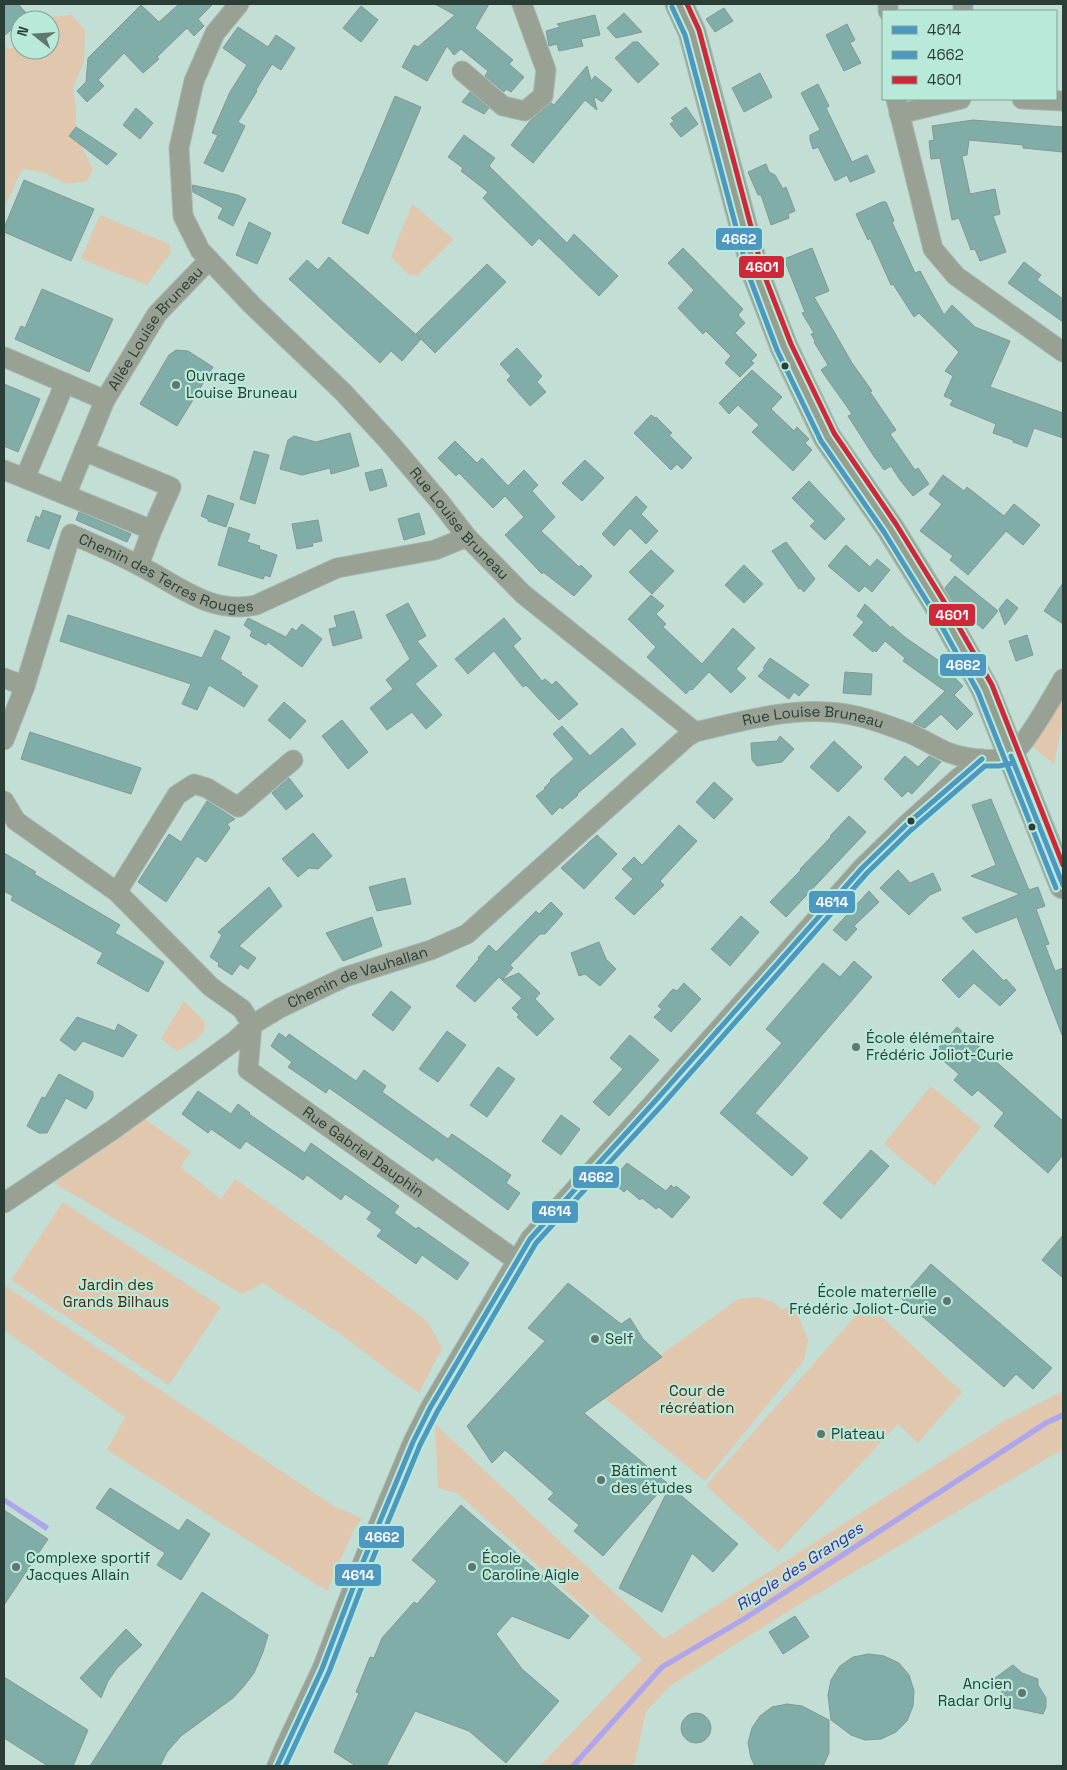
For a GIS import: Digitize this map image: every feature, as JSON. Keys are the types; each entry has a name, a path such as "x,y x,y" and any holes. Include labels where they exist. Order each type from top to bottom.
{"main road":[{"path":"679,4 692,32 756,274 784,347 827,437 890,528 947,621 985,689 1063,885"}],"street":[{"name":"Rue Louise Bruneau","path":"239,4 216,33 194,81 179,148 183,216 200,250 252,305 343,392 389,442 467,537 523,594 695,732 772,715 830,712 861,717 907,732 949,753 982,759 998,759 1011,756"},
{"path":"462,71 503,106 525,111 543,96 546,70 522,4"},
{"path":"952,100 897,106 933,249 956,276 1063,352"},
{"path":"1042,100 1063,101"},
{"name":"Allée Louise Bruneau","path":"66,495 105,400 157,314 209,260"},
{"name":"Allée Louise Bruneau","path":"4,357 105,400"},
{"path":"26,478 65,383"},
{"path":"84,451 171,487 138,565"},
{"path":"4,470 152,530"},
{"name":"Chemin des Terres Rouges","path":"4,740 25,686 71,534 138,565 189,594 216,605 243,608 263,602 337,568 435,550 467,537"},
{"path":"4,678 25,686"},
{"path":"1011,756 1030,733 1063,679"},
{"name":"Chemin de Vauhallan","path":"4,1203 114,1129 236,1040 252,1025 280,1008 345,977 431,950 467,934 687,737 695,732"},
{"path":"277,1766 284,1747 322,1670 363,1562 413,1442 430,1408 530,1239 862,868 906,825 982,759"},
{"path":"117,892 178,795 194,784 206,788 238,807 293,760"},
{"path":"4,801 16,820 117,892 212,987 242,1009 252,1025"},
{"name":"Rue Gabriel Dauphin","path":"252,1025 248,1070 516,1260"}],"green space":[{"path":"72,15 85,30 84,62 73,88 76,123 81,145 93,170 87,181 66,184 43,172 22,169 4,208 4,44 7,49 10,48 10,60 60,60 60,16"},
{"path":"412,204 454,239 418,275 409,275 391,257"},
{"path":"100,215 169,244 171,252 147,285 81,259"},
{"path":"1063,692 1063,720 1054,764 1032,746"},
{"path":"184,1001 205,1022 205,1028 196,1040 177,1051 161,1039"},
{"path":"931,1086 981,1127 934,1186 884,1144"},
{"path":"145,1119 191,1152 180,1167 221,1199 235,1179 322,1241 428,1322 442,1348 419,1393 339,1333 263,1283 242,1294 54,1183"},
{"name":"Jardin des Grands Bilhaus","path":"63,1202 221,1307 169,1385 11,1280"},
{"path":"4,1285 335,1507 362,1518 354,1529 327,1591 107,1450 125,1417 4,1330"},
{"name":"Cour de récréation","path":"758,1297 773,1302 782,1310 790,1305 800,1320 808,1340 804,1360 705,1481 603,1397 738,1299"},
{"name":"Plateau","path":"867,1303 962,1392 918,1443 898,1424 778,1552 706,1486"},
{"path":"1063,1391 1063,1449 800,1604 671,1685 646,1711 635,1762 631,1766 540,1766 642,1659 457,1493 438,1488 435,1424 664,1639 1004,1421"}],"shaded area":[{"path":"4,1497 49,1526 46,1531 4,1503"}],"building":[{"path":"4,4 18,4 23,10 10,10 10,31 4,36"},
{"path":"179,4 213,4 198,19 204,26 194,36 187,28 157,57 159,59 143,73 124,53 98,80 104,86 87,102 77,91 86,82 88,58 141,5 159,22"},
{"path":"435,4 489,4 475,28 513,60 509,64 524,77 511,92 506,89 504,92 485,76 488,71 461,49 454,55 447,46 427,81 402,67 414,45 418,47 455,15"},
{"path":"361,6 378,20 361,42 343,28"},
{"path":"724,8 733,21 715,32 706,19"},
{"path":"624,13 642,32 616,38 607,28"},
{"path":"595,15 600,35 581,39 583,46 559,51 557,44 549,46 546,31 560,27 557,24"},
{"path":"847,24 855,40 850,43 861,63 844,71 826,35"},
{"path":"238,27 268,47 276,35 295,48 281,70 272,64 256,90 238,122 245,126 223,172 204,163 218,135 212,133 230,92 247,65 223,48"},
{"path":"633,42 638,42 659,64 638,83 615,58"},
{"path":"587,66 591,81 595,76 612,90 602,102 594,98 597,110 585,100 533,163 511,145 530,121 551,103 554,105"},
{"path":"760,73 772,97 744,112 732,88"},
{"path":"818,84 829,106 826,108 852,162 867,155 875,172 850,182 847,175 835,181 818,147 813,149 810,135 820,130 801,93"},
{"path":"470,92 489,108 484,114 462,102"},
{"path":"395,96 421,107 368,234 342,223"},
{"path":"686,107 698,124 681,137 670,124 674,121 671,118"},
{"path":"136,108 153,123 140,139 123,125"},
{"path":"973,120 1063,127 1063,152 1023,148 1023,145 969,140 967,155 962,156 970,194 995,189 1000,214 993,216 1006,252 980,261 975,249 971,250 959,218 952,220 940,158 931,159 929,141 934,140 932,126"},
{"path":"76,127 117,154 107,165 69,136"},
{"path":"464,135 495,158 489,166 567,243 574,234 618,276 599,296 539,238 532,246 483,198 488,192 461,171 463,168 448,157"},
{"path":"766,164 769,172 775,175 783,189 786,187 795,211 788,214 789,218 771,225 761,195 758,195 748,172"},
{"path":"24,180 94,209 71,261 4,232"},
{"path":"192,185 238,195 246,199 233,226 218,218 223,208 193,192"},
{"path":"886,202 894,221 892,222 915,273 920,271 944,315 952,305 975,327 1010,341 990,387 1063,413 1063,438 1034,428 1027,447 993,433 996,424 950,405 953,400 944,396 953,376 945,371 959,352 919,313 914,317 893,284 891,285 870,238 868,240 856,214"},
{"path":"249,222 271,233 257,264 236,255"},
{"path":"683,248 743,309 738,315 745,323 735,333 757,355 751,361 754,363 740,377 725,363 731,356 706,331 703,334 678,308 694,290 668,263"},
{"path":"812,248 829,291 814,297 852,363 896,430 890,434 915,470 918,468 929,484 913,496 891,466 884,470 873,455 848,416 852,414 821,370 828,365 814,342 811,334 814,333 802,313 805,312 784,259"},
{"path":"329,257 421,339 402,361 391,351 380,363 289,279 307,260 318,270"},
{"path":"1024,262 1041,275 1037,280 1063,299 1063,322 1008,283"},
{"path":"487,264 506,282 435,353 416,334"},
{"path":"42,289 113,319 89,372 15,339 21,326 25,328"},
{"path":"517,348 542,376 537,382 546,392 530,406 507,380 511,376 500,364"},
{"name":"Ouvrage Louise Bruneau","path":"176,350 188,351 213,367 177,426 140,404 169,355"},
{"path":"752,370 782,397 771,409 794,431 797,427 809,439 805,443 812,450 793,471 752,432 759,425 738,405 729,414 719,403"},
{"path":"4,384 40,399 18,452 4,446"},
{"path":"651,415 656,417 672,433 669,435 692,458 682,469 677,464 671,470 634,433"},
{"path":"350,433 359,466 331,474 330,468 302,475 280,469 288,440 294,436 316,442"},
{"path":"455,441 477,463 482,458 508,486 524,470 538,485 532,491 555,517 541,531 579,567 581,565 592,576 574,596 543,572 542,574 505,535 524,517 505,496 493,508 459,473 456,476 438,458"},
{"path":"254,451 269,455 255,504 240,499"},
{"path":"585,460 604,478 582,501 562,483"},
{"path":"382,469 387,486 370,491 365,473"},
{"path":"943,475 964,491 967,487 1004,516 1014,504 1040,525 1023,545 1006,531 968,575 950,560 953,556 920,531 942,504 929,494"},
{"path":"809,481 845,519 825,540 810,526 815,521 792,498"},
{"path":"208,495 234,504 226,527 208,521 208,519 201,516"},
{"path":"636,496 647,507 641,514 658,531 646,544 630,528 614,546 602,534"},
{"path":"43,510 61,516 49,549 27,541 36,516 40,518"},
{"path":"79,512 131,534 127,542 76,520"},
{"path":"419,513 425,534 404,540 398,519"},
{"path":"318,520 322,541 312,543 313,546 297,549 292,524"},
{"path":"229,527 250,534 247,542 260,546 259,549 277,555 270,577 265,575 263,579 218,565"},
{"path":"786,542 815,579 804,592 799,589 772,551"},
{"path":"846,545 870,567 877,559 890,570 872,592 865,586 859,592 828,566"},
{"path":"651,550 674,571 652,594 629,572"},
{"path":"744,565 763,584 744,603 725,585"},
{"path":"955,576 998,611 983,629 956,607 945,588"},
{"path":"1063,583 1063,624 1044,611"},
{"path":"651,595 664,606 656,614 666,624 663,627 702,664 733,628 755,648 736,669 746,678 731,693 709,672 686,694 647,657 656,647 628,619"},
{"path":"1007,599 1018,608 1005,625 999,609"},
{"path":"408,603 426,636 417,641 437,666 415,684 442,715 426,729 412,712 387,730 370,708 393,689 386,680 410,659 386,615"},
{"path":"865,604 891,628 892,626 948,667 946,669 963,686 954,695 973,714 957,730 941,714 925,728 913,723 945,691 903,661 905,658 885,641 876,652 874,650 873,652 853,635 864,622 857,616"},
{"path":"354,611 362,638 333,646 329,629 337,627 334,616"},
{"path":"68,615 202,658 215,630 230,637 220,659 258,686 244,707 209,685 197,710 182,704 191,684 60,641"},
{"path":"248,618 286,637 292,628 296,631 302,624 322,639 302,667 268,642 266,645 250,636 252,631 244,625"},
{"path":"504,618 521,639 513,646 542,681 545,679 552,685 556,681 578,704 559,720 526,685 523,687 494,651 468,674 455,659"},
{"path":"1027,635 1033,655 1016,661 1009,641"},
{"path":"770,658 809,685 799,696 794,692 789,699 758,676 765,669 763,668"},
{"path":"845,672 872,674 871,695 843,693"},
{"path":"284,702 306,721 290,739 268,720"},
{"path":"342,720 368,752 348,769 322,736"},
{"path":"562,726 590,756 622,728 636,744 562,809 560,807 552,815 536,796 545,789 550,780 574,759 553,734"},
{"path":"30,732 141,768 131,794 21,759"},
{"path":"780,736 794,749 782,762 757,766 752,760 751,743 777,741"},
{"path":"834,741 862,767 838,792 810,767"},
{"path":"905,756 918,767 929,756 941,762 912,794 908,791 902,797 884,779"},
{"path":"289,778 303,796 286,810 272,793"},
{"path":"714,782 733,799 714,819 696,802"},
{"path":"991,799 1029,890 1038,887 1045,906 1036,909 1049,944 1045,945 1055,971 1063,968 1063,1035 1017,917 976,933 962,918 1020,894 971,876 996,865 972,805"},
{"path":"207,801 235,819 227,824 230,828 206,862 197,856 166,902 138,882 169,834 181,842"},
{"path":"849,816 866,832 786,917 770,902"},
{"path":"679,825 697,841 660,881 664,885 634,915 615,898 633,879 622,869 634,857 642,865"},
{"path":"313,833 332,856 318,869 309,868 298,877 282,859"},
{"path":"597,835 617,854 584,889 561,868"},
{"path":"4,853 36,872 34,874 120,925 115,933 164,962 148,992 97,963 103,953 11,900 13,896 4,891"},
{"path":"898,870 910,883 933,873 941,890 930,895 909,915 880,888"},
{"path":"405,878 411,904 377,911 369,887"},
{"path":"269,887 282,906 239,946 256,958 248,969 240,964 232,975 218,966 219,963 210,957 222,935 218,932"},
{"path":"869,891 879,902 854,926 857,929 846,941 833,930"},
{"path":"551,902 563,914 545,934 540,934 510,965 513,968 502,980 499,977 475,1002 456,986 489,945 496,952 536,911 539,914"},
{"path":"741,916 759,932 730,966 711,949"},
{"path":"372,917 382,946 343,961 326,933"},
{"path":"599,942 606,959 616,969 600,986 585,974 579,976 571,953"},
{"path":"973,950 1004,981 1006,979 1016,990 1000,1006 974,983 959,998 942,980"},
{"path":"854,961 872,977 755,1113 808,1158 792,1176 720,1113 782,1043 766,1029 823,963 840,977"},
{"path":"519,973 540,993 535,999 554,1019 537,1036 517,1017 519,1015 512,1008 522,998 502,980"},
{"path":"684,983 701,999 671,1032 654,1017 662,1009 658,1006 673,989 677,991"},
{"path":"391,991 411,1007 393,1031 372,1015"},
{"path":"77,1017 115,1031 118,1024 137,1035 123,1057 83,1041 75,1051 60,1040"},
{"path":"957,1027 1063,1121 1063,1155 1048,1173 994,1126 1004,1113 978,1090 972,1096 954,1080 959,1074 934,1053"},
{"path":"447,1031 466,1045 438,1082 419,1069"},
{"path":"279,1033 286,1038 289,1034 356,1081 364,1070 386,1086 382,1092 448,1139 452,1134 511,1175 506,1183 520,1193 508,1210 436,1157 433,1161 329,1088 326,1093 288,1067 292,1062 271,1046"},
{"path":"630,1035 659,1060 609,1116 593,1102 623,1069 610,1058"},
{"path":"498,1067 515,1079 487,1117 470,1105"},
{"path":"59,1074 93,1092 93,1098 86,1109 66,1098 47,1133 39,1133 27,1126 42,1097 45,1098"},
{"path":"198,1091 231,1114 238,1104 249,1114 305,1153 311,1143 399,1206 394,1213 416,1229 418,1227 469,1263 457,1280 422,1255 416,1264 377,1236 382,1230 367,1219 372,1212 345,1194 341,1200 307,1175 303,1180 246,1141 240,1149 211,1129 208,1133 182,1114"},
{"path":"561,1115 580,1129 561,1155 542,1141"},
{"path":"871,1150 889,1166 841,1219 823,1203"},
{"path":"627,1163 666,1191 671,1185 674,1188 676,1186 690,1197 672,1218 659,1207 656,1209 642,1198 640,1200 627,1189 624,1192 611,1181"},
{"path":"1063,1235 1063,1278 1042,1260"},
{"path":"931,1264 1052,1368 1033,1389 1016,1374 1004,1387 901,1298"},
{"name":"Bâtiment des études","path":"568,1283 621,1324 630,1318 643,1339 662,1357 584,1413 667,1483 603,1556 574,1531 579,1525 548,1499 554,1493 505,1450 492,1463 467,1426 545,1341 528,1328"},
{"path":"670,1486 738,1544 713,1572 692,1553 662,1612 619,1588"},
{"path":"110,1488 179,1531 187,1519 210,1534 181,1580 157,1565 165,1553 96,1508"},
{"name":"École Caroline Aigle","path":"461,1505 589,1616 569,1639 512,1616 496,1634 522,1669 559,1701 506,1763 469,1731 415,1711 386,1766 356,1766 334,1752 359,1693 356,1692 370,1657 374,1658 382,1638 414,1602 417,1604 437,1581 412,1560"},
{"name":"Complexe sportif Jacques Allain","path":"4,1510 48,1539 4,1605"},
{"path":"202,1592 268,1635 254,1673 233,1698 181,1736 167,1752 160,1766 90,1766"},
{"path":"795,1616 809,1637 783,1654 769,1632"},
{"path":"126,1629 142,1645 117,1668 108,1681 101,1698 80,1678"},
{"path":"869,1654 884,1656 899,1663 909,1675 914,1691 913,1706 907,1721 896,1732 881,1739 865,1740 851,1735 831,1720 828,1695 831,1680 840,1666 853,1657"},
{"name":"Ancien Radar Orly","path":"1013,1665 1022,1673 1038,1679 1038,1685 1046,1698 1046,1707 1043,1714 1000,1705 1002,1691 995,1678"},
{"path":"4,1677 88,1730 73,1766 48,1766 4,1738"},
{"path":"787,1704 802,1706 829,1720 829,1753 823,1766 755,1766 748,1743 752,1728 760,1716 772,1707"},
{"path":"696,1713 702,1714 710,1722 710,1734 702,1742 696,1743 690,1742 682,1734 681,1728 682,1722 690,1714"}],"waterway":[{"name":"Rigole des Granges","path":"573,1766 662,1667 744,1619 1046,1423 1063,1415"}],"transit line":[{"name":"4601","path":"687,4 699,30 763,272 791,344 834,433 896,524 948,608 992,685 1063,865"},
{"name":"4662","path":"672,7 685,35 749,276 777,350 821,441 884,532 936,616 978,692 1056,888"},
{"name":"4614","path":"1011,756 1063,885"},
{"name":"4614","path":"277,1766 322,1669 363,1562 413,1442 430,1408 530,1239 862,868 906,825 982,759"},
{"name":"4662","path":"285,1766 329,1672 370,1565 420,1445 437,1412 536,1243 663,1104 867,873 911,830 985,766 1013,763"}],"place":[{"name":"Ouvrage Louise Bruneau","path":"176,385"},
{"name":"École élémentaire Frédéric Joliot-Curie","path":"856,1047"},
{"name":"École maternelle Frédéric Joliot-Curie","path":"947,1301"},
{"name":"Self","path":"595,1339"},
{"name":"Plateau","path":"821,1434"},
{"name":"Bâtiment des études","path":"601,1480"},
{"name":"Complexe sportif Jacques Allain","path":"16,1567"},
{"name":"École Caroline Aigle","path":"472,1567"},
{"name":"Ancien Radar Orly","path":"1022,1693"}]}
